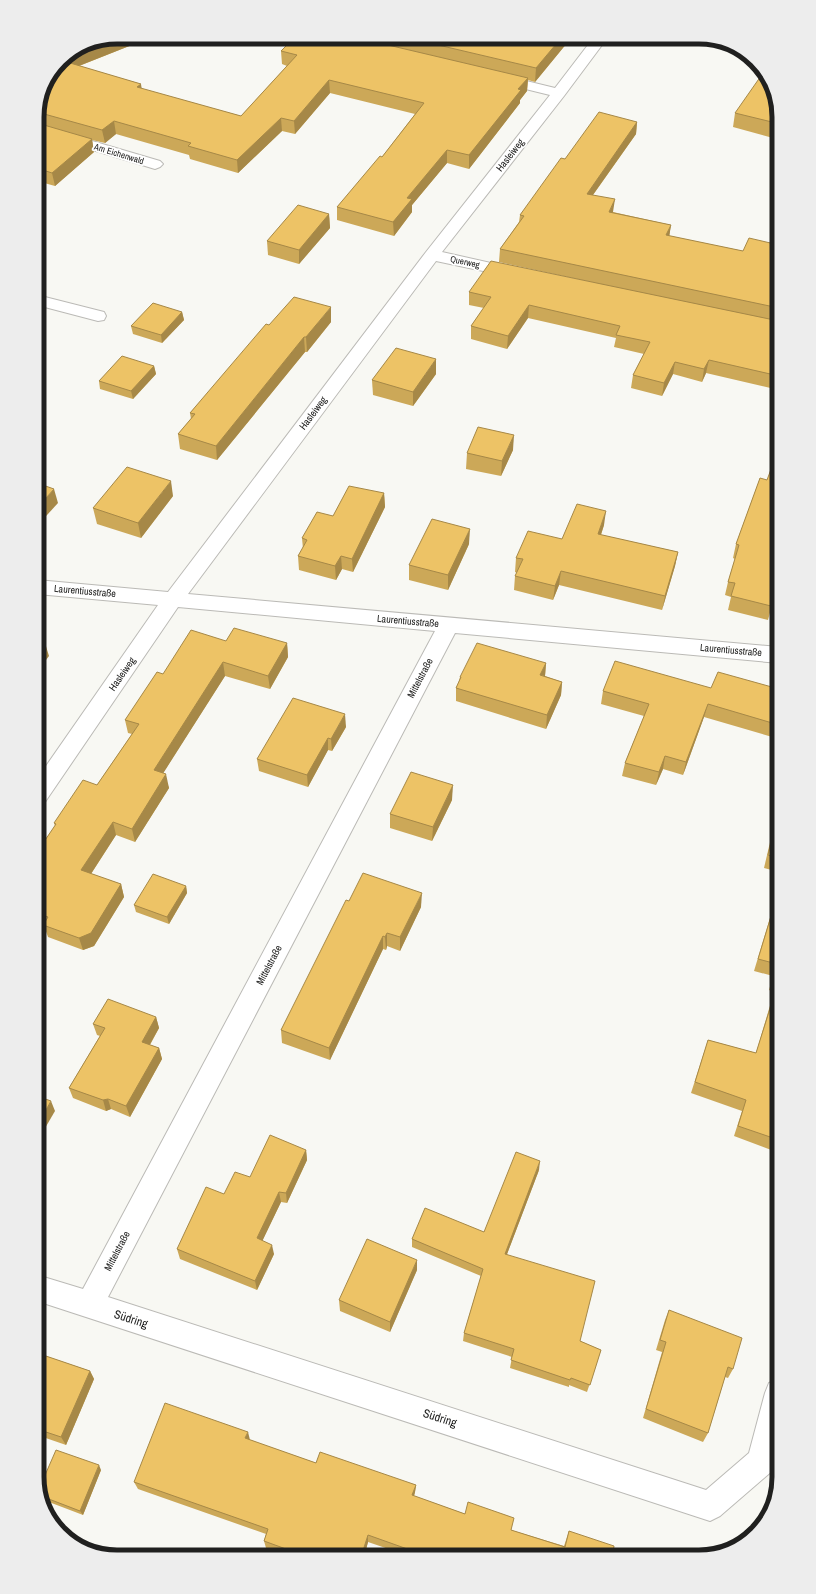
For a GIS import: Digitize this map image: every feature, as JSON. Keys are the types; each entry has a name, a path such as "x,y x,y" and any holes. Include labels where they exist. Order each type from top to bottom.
{"street":[{"name":"Hasleiweg","path":"44,786 173,599 432,255 596,44"},
{"path":"483,75 559,93"},
{"name":"Am Eichenwald","path":"52,133 155,164"},
{"name":"Querweg","path":"432,255 532,276"},
{"path":"44,302 98,316"},
{"name":"Laurentiusstraße","path":"44,588 772,654"},
{"name":"Mittelstraße","path":"89,1305 449,624"},
{"name":"Südring","path":"44,1290 710,1506 761,1462 772,1420"}],"building":[{"path":"288,44 384,44 528,78 518,89 521,90 469,155 447,150 407,198 412,199 393,222 337,207 380,156 382,157 424,103 329,80 294,121 281,118 237,160 188,146 191,143 114,121 102,130 44,114 45,103 54,80 59,72 68,62 141,84 137,87 241,116 297,55 281,51"},
{"path":"434,44 556,44 536,68"},
{"path":"760,77 770,98 772,122 735,113"},
{"path":"599,112 637,122 587,194 615,199 609,212 671,225 666,235 743,251 749,238 772,243 772,307 500,249 524,216 520,215 561,158 565,159"},
{"path":"44,125 92,139 52,173 44,170"},
{"path":"298,205 329,214 299,250 267,241"},
{"path":"491,261 772,320 772,374 709,360 704,369 675,362 664,383 633,375 650,342 616,335 620,326 529,305 508,336 471,326 491,297 469,292"},
{"path":"294,297 331,307 306,337 304,337 216,446 178,434 195,414 190,413 266,324 269,325"},
{"path":"153,303 182,312 161,335 131,326"},
{"path":"396,348 436,359 413,392 372,380"},
{"path":"122,356 154,366 131,391 99,381"},
{"path":"478,427 514,435 502,461 467,453"},
{"path":"127,467 171,481 138,523 93,508"},
{"path":"772,467 771,606 731,596 735,583 728,582 739,545 736,544 760,478 767,480"},
{"path":"44,485 54,489 44,500"},
{"path":"349,486 384,493 352,559 341,556 335,566 298,556 307,540 302,538 317,512 333,516"},
{"path":"577,504 606,511 598,534 678,552 665,596 561,571 555,586 515,576 523,559 516,558 528,531 562,539"},
{"path":"432,519 470,529 448,575 409,565"},
{"path":"234,628 287,643 268,676 223,662 154,770 166,774 132,829 113,822 81,870 121,884 91,933 79,938 44,925 48,917 44,916 44,842 56,824 54,823 83,780 97,785 139,724 125,720 157,672 163,674 191,630 226,641"},
{"path":"477,643 546,663 540,675 562,682 547,715 456,688"},
{"path":"615,661 711,688 718,672 772,687 772,723 708,704 686,762 665,756 659,772 625,763 649,704 603,691"},
{"path":"293,698 345,714 331,739 328,738 307,775 257,759"},
{"path":"411,772 453,785 433,827 390,814"},
{"path":"772,838 772,856 768,855"},
{"path":"363,873 422,893 400,937 387,933 385,937 383,936 329,1048 281,1030 346,900 349,901"},
{"path":"153,874 186,886 167,917 134,905"},
{"path":"772,913 772,963 758,959"},
{"path":"108,999 156,1017 142,1042 159,1048 126,1106 108,1099 103,1100 69,1088 105,1028 93,1024"},
{"path":"772,1002 772,1138 738,1126 746,1100 695,1082 708,1040 756,1053"},
{"path":"44,1098 51,1101 44,1114"},
{"path":"270,1135 306,1150 286,1193 279,1192 257,1238 272,1245 255,1281 177,1249 206,1187 224,1194 235,1172 250,1177"},
{"path":"516,1152 540,1161 505,1254 595,1281 580,1341 601,1350 590,1385 571,1378 570,1380 511,1360 514,1349 464,1333 483,1269 412,1239 425,1208 484,1232"},
{"path":"367,1239 417,1260 390,1322 339,1300"},
{"path":"669,1310 742,1338 733,1369 728,1367 708,1433 646,1409 666,1342 660,1340"},
{"path":"44,1355 90,1371 61,1437 44,1431"},
{"path":"165,1403 248,1432 245,1438 316,1463 320,1452 416,1485 412,1495 465,1514 468,1502 514,1518 511,1530 565,1547 569,1531 614,1546 614,1550 410,1550 368,1535 363,1550 289,1550 264,1541 268,1529 134,1482"},
{"path":"56,1450 99,1465 80,1511 47,1498 44,1478"}]}
